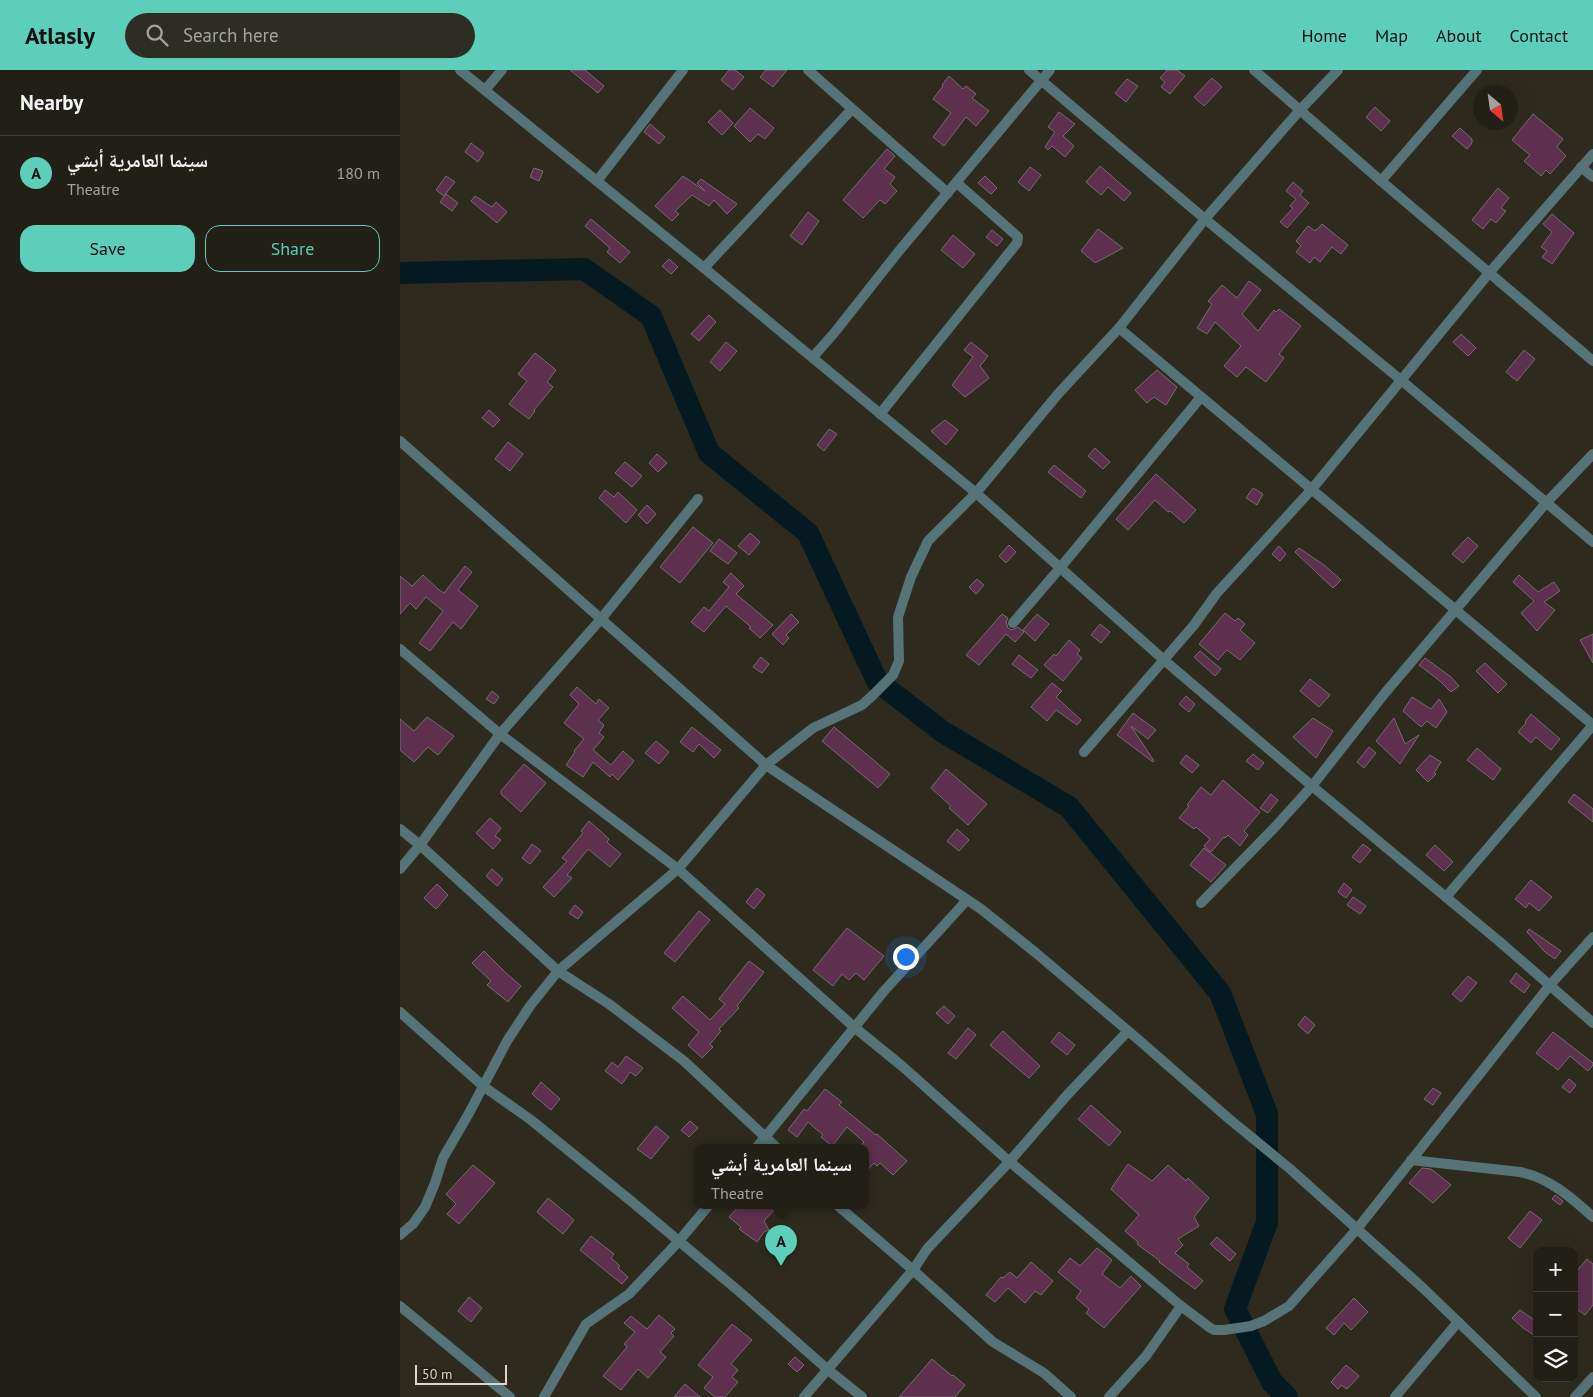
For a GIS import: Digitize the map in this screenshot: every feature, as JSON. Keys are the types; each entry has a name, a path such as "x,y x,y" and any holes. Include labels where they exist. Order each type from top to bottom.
{"street":[{"path":"460,70 813,357 976,493 1164,660 1500,942 1593,1023"},
{"path":"485,90 502,70"},
{"path":"597,181 683,70"},
{"path":"808,70 948,194"},
{"path":"1029,70 1593,542"},
{"path":"813,357 899,250 948,194 1050,70"},
{"path":"1254,70 1381,181 1593,361"},
{"path":"400,1235 413,1224 425,1207 443,1158 507,1042 530,1006 558,971 678,869 766,765 813,728 862,704 892,675 899,661 898,617 911,578 928,541 976,493 1058,394 1119,328 1205,219 1300,110 1338,70"},
{"path":"1381,181 1478,70"},
{"path":"704,268 852,109"},
{"path":"1084,752 1194,625 1217,593 1312,489 1489,273 1593,154"},
{"path":"1581,167 1593,177"},
{"path":"880,414 1017,243 1018,237 957,183"},
{"path":"1119,328 1593,725 1446,897"},
{"path":"1013,623 1201,397"},
{"path":"400,441 766,765 968,900 1036,953 1289,1168 1423,1288 1536,1397"},
{"path":"1202,903 1312,786 1385,694 1546,503 1593,454"},
{"path":"400,869 420,845 500,734 601,619 698,499"},
{"path":"400,649 500,734 678,869 854,1027 902,1066 1010,1162 1181,1306 1214,1330 1251,1326 1264,1321 1289,1306 1357,1229 1550,985 1593,937"},
{"path":"400,828 558,971 609,1004 684,1061 773,1144"},
{"path":"759,1144 884,991 968,900"},
{"path":"400,1012 483,1086 531,1120 679,1241 862,1397"},
{"path":"804,1397 913,1270 927,1250 1010,1162 1068,1094 1128,1031"},
{"path":"1411,1160 1534,1175 1548,1181 1593,1217"},
{"path":"544,1397 586,1324 629,1294 679,1241 706,1209"},
{"path":"842,1209 993,1342 1044,1373 1071,1397"},
{"path":"400,1306 510,1397"},
{"path":"1109,1397 1146,1356 1181,1306"},
{"path":"1394,1397 1458,1322"},
{"path":"1575,1397 1593,1377"}],"building":[{"path":"570,70 585,70 604,86 598,93"},
{"path":"729,70 735,70 744,77 733,90 721,80"},
{"path":"766,70 787,70 773,87 760,77"},
{"path":"1167,70 1177,70 1185,76 1170,94 1161,87 1165,82 1160,78"},
{"path":"949,76 963,89 966,86 976,94 972,98 989,111 976,126 966,117 944,146 933,137 951,113 933,99"},
{"path":"1212,78 1222,87 1204,106 1194,97"},
{"path":"1127,79 1138,86 1126,102 1115,93"},
{"path":"1375,107 1390,121 1381,131 1366,117"},
{"path":"750,108 774,128 765,139 758,134 750,142 734,126"},
{"path":"720,110 733,123 722,135 708,122"},
{"path":"1059,112 1075,124 1063,136 1074,146 1065,157 1052,146 1048,150 1045,147 1055,132 1048,127"},
{"path":"1533,114 1563,139 1557,147 1566,156 1550,174 1546,170 1541,176 1524,161 1530,155 1512,140"},
{"path":"650,124 665,137 659,144 644,132"},
{"path":"1460,128 1472,139 1472,143 1467,149 1452,136"},
{"path":"471,143 484,153 478,162 465,152"},
{"path":"887,149 895,156 884,169 895,177 890,184 897,191 885,204 880,200 863,218 843,200"},
{"path":"1100,166 1131,193 1124,201 1108,187 1101,195 1086,182"},
{"path":"1030,167 1041,175 1029,191 1018,182"},
{"path":"534,168 543,171 539,181 530,177"},
{"path":"446,176 455,182 444,196 436,190"},
{"path":"683,176 705,191 697,183 701,179 737,204 727,214 714,200 709,206 692,195 675,211 679,214 672,221 655,206"},
{"path":"985,176 997,188 991,194 978,183"},
{"path":"1293,182 1303,191 1300,195 1309,203 1287,228 1280,222 1293,208 1290,206 1296,199 1286,191"},
{"path":"1498,188 1509,198 1501,208 1506,211 1496,223 1491,219 1483,229 1472,220"},
{"path":"446,194 458,203 452,211 440,202"},
{"path":"475,196 492,207 496,202 507,212 497,223 471,201"},
{"path":"808,212 819,221 802,245 790,236"},
{"path":"1552,214 1574,233 1552,264 1542,257 1547,251 1541,247 1552,232 1543,224"},
{"path":"591,219 630,252 620,263 607,252 610,248 585,226"},
{"path":"1322,224 1348,245 1341,254 1332,247 1320,262 1314,257 1310,263 1296,252 1301,246 1296,241 1308,226 1315,231"},
{"path":"1098,229 1123,248 1094,262 1081,251"},
{"path":"992,230 1003,239 997,246 986,237"},
{"path":"953,235 975,254 963,268 941,250"},
{"path":"669,259 678,267 671,274 662,266"},
{"path":"1249,281 1261,290 1242,314 1258,331 1274,310 1276,312 1279,309 1301,326 1279,354 1284,358 1266,382 1246,367 1237,377 1224,366 1241,346 1215,322 1207,334 1197,328 1212,304 1208,301 1222,285 1237,298"},
{"path":"709,315 716,322 699,341 691,334"},
{"path":"1461,334 1476,348 1468,356 1453,342"},
{"path":"726,342 737,351 720,371 710,362"},
{"path":"971,342 988,356 980,366 989,378 965,397 952,385 973,357 964,350"},
{"path":"1524,350 1535,359 1517,381 1506,372"},
{"path":"535,353 556,370 547,382 553,387 529,419 509,404 527,381 518,374"},
{"path":"1157,370 1177,387 1166,405 1154,397 1147,403 1135,390"},
{"path":"489,410 500,420 493,427 482,418"},
{"path":"945,420 958,430 946,445 931,431"},
{"path":"829,429 837,434 824,451 817,445"},
{"path":"508,442 523,454 510,471 495,459"},
{"path":"1095,448 1110,462 1103,469 1088,456"},
{"path":"657,454 667,463 658,472 649,463"},
{"path":"625,462 642,476 632,487 615,473"},
{"path":"1054,465 1086,491 1081,498 1048,472"},
{"path":"1156,474 1196,510 1184,523 1155,500 1128,530 1116,519"},
{"path":"1253,488 1263,494 1257,505 1246,498"},
{"path":"605,490 614,497 618,492 637,510 626,523 599,498"},
{"path":"647,505 656,514 647,524 638,515"},
{"path":"693,527 713,543 680,583 660,567"},
{"path":"750,533 760,542 749,555 738,546"},
{"path":"1468,537 1478,546 1463,563 1452,554"},
{"path":"719,539 737,553 728,564 710,551"},
{"path":"1009,545 1016,552 1006,563 999,556"},
{"path":"1279,546 1286,554 1280,561 1272,554"},
{"path":"1299,548 1324,565 1341,580 1333,588 1295,552"},
{"path":"465,566 472,572 458,590 478,606 461,629 453,622 430,651 419,643 443,611 426,597 416,609 410,603 400,614 400,576 412,586 423,575 444,593"},
{"path":"731,573 744,586 736,594 773,625 760,638 749,628 751,627 726,606 704,632 691,622 704,607 709,611 729,587 723,582"},
{"path":"1519,575 1538,592 1554,582 1560,591 1544,602 1555,610 1537,631 1521,613 1534,601 1513,582"},
{"path":"977,579 984,585 976,594 969,587"},
{"path":"1225,613 1235,621 1238,618 1245,624 1240,630 1255,643 1240,660 1227,650 1218,660 1199,644"},
{"path":"791,614 799,622 786,635 789,638 783,645 772,634"},
{"path":"1002,614 1008,618 1006,622 1008,628 1012,630 1018,627 1024,632 1015,642 1006,634 979,665 966,655"},
{"path":"1037,614 1049,624 1035,641 1023,630"},
{"path":"1100,624 1110,632 1101,643 1091,635"},
{"path":"1593,634 1593,663 1580,640"},
{"path":"1069,640 1080,650 1077,654 1082,658 1063,681 1044,665 1054,654 1056,656"},
{"path":"1200,651 1221,669 1215,676 1194,657"},
{"path":"1019,655 1038,670 1031,678 1012,664"},
{"path":"761,657 769,664 762,673 753,667"},
{"path":"1425,658 1451,677 1459,686 1451,692 1419,665"},
{"path":"1485,663 1507,684 1498,693 1476,671"},
{"path":"1310,679 1330,695 1319,707 1300,691"},
{"path":"1052,683 1062,691 1056,697 1081,720 1077,725 1056,710 1047,721 1031,707"},
{"path":"577,687 596,704 599,699 609,708 598,720 604,725 599,733 604,737 593,750 611,765 623,751 634,761 618,780 612,774 610,777 593,762 583,777 566,765 584,739 564,723 579,704 570,695"},
{"path":"492,691 499,697 494,704 486,699"},
{"path":"1186,696 1195,704 1189,712 1179,704"},
{"path":"1412,697 1431,709 1439,699 1447,712 1436,728 1427,721 1421,727 1403,711"},
{"path":"1133,713 1156,730 1148,739 1131,726 1153,762 1117,735"},
{"path":"1531,714 1560,739 1551,750 1536,737 1531,743 1518,732"},
{"path":"427,717 454,736 438,755 428,747 414,762 400,750 400,719 414,731"},
{"path":"1313,718 1333,731 1316,758 1293,737"},
{"path":"1394,718 1405,744 1419,735 1400,764 1376,741"},
{"path":"692,727 721,750 714,758 699,744 693,752 680,742"},
{"path":"834,727 890,774 878,788 822,741"},
{"path":"656,741 669,752 659,764 645,753"},
{"path":"1369,747 1376,753 1364,768 1357,762"},
{"path":"1477,748 1501,769 1493,780 1467,760"},
{"path":"1253,754 1264,763 1258,770 1246,761"},
{"path":"1186,755 1199,765 1192,773 1180,763"},
{"path":"1430,755 1441,762 1434,773 1436,774 1428,782 1416,770"},
{"path":"524,764 546,783 521,812 501,794 501,791"},
{"path":"946,769 987,804 968,825 931,788"},
{"path":"1223,780 1260,812 1244,831 1248,835 1240,846 1228,835 1211,852 1204,846 1210,839 1196,827 1194,829 1179,818 1201,787 1211,795"},
{"path":"1271,794 1278,800 1268,813 1260,808"},
{"path":"1574,794 1593,809 1593,822 1568,802"},
{"path":"490,818 501,828 495,836 501,840 493,849 476,833"},
{"path":"589,821 609,839 607,842 621,854 610,867 588,849 567,875 572,878 554,897 543,887 567,861 562,858 583,833 581,831"},
{"path":"957,829 969,840 959,851 947,841"},
{"path":"532,844 541,851 530,864 522,858"},
{"path":"1363,844 1371,850 1360,863 1352,857"},
{"path":"1435,845 1453,862 1444,871 1426,855"},
{"path":"1204,848 1226,865 1211,882 1190,865"},
{"path":"492,869 503,879 497,886 486,876"},
{"path":"1531,880 1552,897 1539,911 1529,903 1526,908 1515,899"},
{"path":"1344,883 1352,890 1346,898 1338,892"},
{"path":"437,884 448,895 436,909 424,898"},
{"path":"757,888 765,895 754,909 746,902"},
{"path":"1353,897 1366,906 1360,914 1347,905"},
{"path":"575,905 583,912 578,919 569,913"},
{"path":"699,911 710,920 675,962 664,953"},
{"path":"847,928 884,956 864,980 856,973 849,980 842,974 833,986 813,970"},
{"path":"1529,929 1561,951 1555,959 1545,952 1527,932"},
{"path":"484,951 521,986 508,1002 487,985 491,981 472,963"},
{"path":"749,961 764,972 737,1006 739,1008 719,1029 721,1031 710,1044 713,1047 702,1058 688,1045 699,1032 672,1008 683,996 710,1020 725,1004 719,999"},
{"path":"1516,973 1530,985 1524,993 1510,982"},
{"path":"1468,976 1477,983 1461,1002 1452,994"},
{"path":"944,1006 955,1016 948,1024 936,1013"},
{"path":"1305,1016 1315,1025 1308,1034 1298,1025"},
{"path":"968,1028 976,1035 956,1059 948,1053"},
{"path":"1003,1031 1040,1066 1029,1078 990,1045"},
{"path":"1059,1032 1075,1045 1067,1055 1051,1042"},
{"path":"1553,1032 1593,1063 1588,1071 1570,1056 1558,1070 1536,1053"},
{"path":"626,1056 643,1068 636,1076 630,1072 622,1084 605,1071 612,1062 618,1067"},
{"path":"1569,1079 1576,1085 1570,1093 1562,1087"},
{"path":"541,1082 560,1099 551,1110 532,1094"},
{"path":"1433,1088 1441,1093 1433,1105 1424,1099"},
{"path":"825,1089 842,1102 839,1105 877,1134 907,1161 893,1175 880,1163 877,1166 874,1163 869,1169 869,1144 862,1144 864,1142 847,1127 834,1144 830,1144 821,1137 823,1135 808,1122 797,1137 788,1130 804,1109 807,1111"},
{"path":"1091,1105 1121,1132 1109,1146 1078,1119"},
{"path":"690,1121 698,1128 689,1137 681,1130"},
{"path":"656,1126 669,1137 651,1159 637,1149"},
{"path":"1128,1164 1152,1181 1168,1165 1186,1181 1188,1178 1209,1198 1194,1217 1199,1226 1178,1239 1183,1245 1175,1253 1189,1264 1187,1267 1203,1281 1195,1289 1137,1244 1138,1242 1125,1231 1139,1215 1111,1189"},
{"path":"473,1165 495,1183 459,1224 447,1214 456,1204 446,1194"},
{"path":"1422,1168 1431,1169 1451,1185 1433,1203 1409,1183"},
{"path":"1555,1195 1563,1201 1560,1205 1552,1199"},
{"path":"548,1198 574,1220 563,1234 537,1212"},
{"path":"736,1209 774,1210 764,1221 769,1230 764,1232 757,1242 739,1229 741,1227 729,1217"},
{"path":"1530,1211 1542,1220 1520,1248 1508,1238"},
{"path":"591,1236 614,1254 611,1258 628,1277 622,1284 580,1250"},
{"path":"1217,1237 1236,1254 1230,1261 1210,1244"},
{"path":"1097,1248 1112,1260 1102,1274 1120,1288 1131,1276 1141,1286 1104,1328 1086,1313 1089,1309 1076,1298 1081,1291 1058,1272 1070,1258 1080,1266"},
{"path":"1587,1259 1593,1264 1593,1305 1585,1315 1578,1310 1578,1269"},
{"path":"1031,1262 1053,1281 1041,1295 1035,1291 1025,1303 1008,1288 995,1302 986,1295 1001,1277 1003,1278 1010,1272 1017,1278"},
{"path":"469,1297 482,1308 471,1322 458,1311"},
{"path":"1354,1298 1368,1312 1351,1330 1344,1323 1334,1335 1326,1328"},
{"path":"1520,1310 1533,1319 1533,1334 1523,1328 1512,1318"},
{"path":"659,1315 675,1329 671,1333 674,1336 660,1352 666,1357 648,1378 638,1369 621,1390 603,1376 627,1347 624,1344 635,1332 624,1323 631,1316 647,1329"},
{"path":"732,1324 752,1340 731,1364 738,1370 732,1377 738,1382 725,1397 715,1397 704,1388 713,1377 698,1365"},
{"path":"795,1357 804,1365 797,1372 788,1364"},
{"path":"932,1359 965,1385 955,1397 899,1397"},
{"path":"1346,1365 1359,1376 1347,1389 1341,1385 1338,1389 1331,1382"},
{"path":"685,1384 700,1397 674,1397"}],"waterway":[{"path":"400,273 584,269 651,316 709,453 808,533 877,681 943,732 1069,807 1220,993 1267,1114 1267,1222 1235,1309 1272,1382 1287,1397"}],"place":[{"name":"سينما العامرية أبشي","path":"781,1266"}]}
